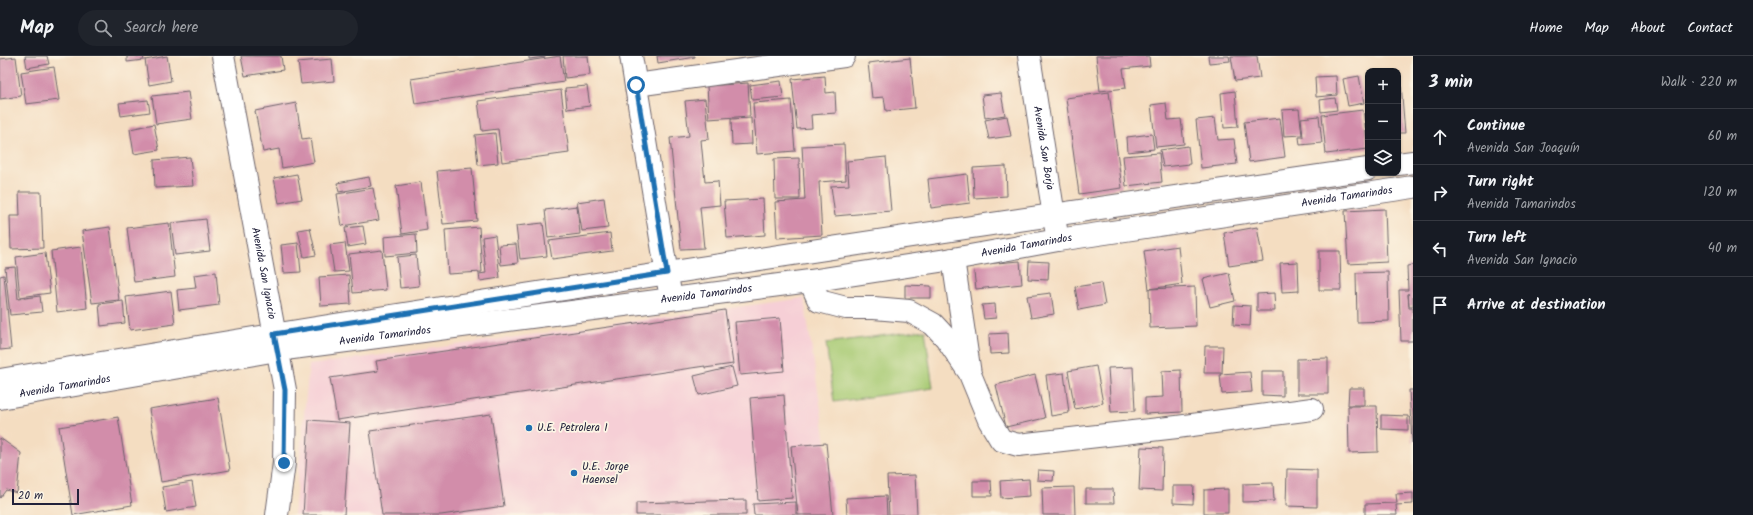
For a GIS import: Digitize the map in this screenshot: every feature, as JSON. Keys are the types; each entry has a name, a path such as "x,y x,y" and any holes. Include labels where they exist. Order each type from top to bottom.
{"street":[{"name":"Avenida San Ignacio","path":"223,56 285,390 284,463 277,515"},
{"path":"632,56 671,298"},
{"path":"636,85 844,56"},
{"name":"Avenida San Borja","path":"1029,56 1058,240"},
{"path":"1401,164 1413,162"},
{"name":"Avenida Tamarindos","path":"0,398 275,342 667,273 1053,214 1365,169"},
{"name":"Avenida Tamarindos","path":"0,380 275,342 810,281 953,259 1058,240 1413,187"},
{"path":"953,259 970,374"},
{"path":"810,281 819,301 846,308 874,308 909,311 932,324 946,338 970,374 989,420 1001,440 1018,445 1177,427 1312,409"}],"shaded area":[{"path":"804,298 837,515 294,515 309,365"}],"green space":[{"path":"925,330 933,388 834,402 826,343"}],"building":[{"path":"25,56 47,56 49,64 27,68"},
{"path":"127,56 143,56 144,60 127,62"},
{"path":"167,56 171,81 149,85 145,60"},
{"path":"241,56 281,56 283,70 245,76"},
{"path":"529,56 544,56 545,57 529,59"},
{"path":"560,56 564,82 415,104 411,79"},
{"path":"563,56 588,56 590,75 565,78"},
{"path":"657,56 695,56 695,57 658,63"},
{"path":"1096,56 1149,56 1150,66 1123,69 1126,88 1100,91"},
{"path":"1208,56 1229,56 1230,61 1209,63"},
{"path":"1231,56 1257,56 1260,78 1235,81"},
{"path":"16,57 21,96 0,99 0,59"},
{"path":"910,58 915,108 886,111 884,97 872,98 868,63"},
{"path":"332,59 334,81 301,84 298,62"},
{"path":"54,67 59,100 26,104 21,72"},
{"path":"825,76 826,93 835,92 836,113 811,115 812,128 797,129 792,79"},
{"path":"1336,76 1337,95 1316,97 1315,77"},
{"path":"1359,76 1364,103 1348,106 1343,79"},
{"path":"781,81 783,97 752,100 750,85"},
{"path":"748,83 750,116 709,119 707,86"},
{"path":"1401,84 1405,133 1401,133"},
{"path":"587,86 590,106 567,109 565,88"},
{"path":"561,90 569,153 502,162 498,129 482,131 478,101"},
{"path":"1235,91 1238,127 1224,128 1221,93"},
{"path":"188,92 192,119 156,124 152,96"},
{"path":"1109,92 1122,188 1079,194 1066,98"},
{"path":"1001,93 1005,115 985,118 982,95"},
{"path":"1335,98 1337,110 1321,112 1320,100"},
{"path":"705,99 709,139 701,140 705,182 718,181 720,205 700,207 704,248 681,249 670,138 689,136 685,101"},
{"path":"148,100 150,112 121,116 119,103"},
{"path":"791,100 795,151 757,154 753,103"},
{"path":"296,103 302,139 310,138 314,162 282,168 279,149 263,152 255,111"},
{"path":"1166,103 1168,120 1181,119 1184,144 1156,147 1151,105"},
{"path":"1299,109 1302,135 1284,136 1282,110"},
{"path":"1363,110 1365,126 1365,149 1326,154 1322,115"},
{"path":"1007,116 1011,136 989,139 985,120"},
{"path":"1319,116 1322,143 1300,145 1299,137 1303,137 1301,118"},
{"path":"751,118 752,144 732,145 731,119"},
{"path":"1215,118 1218,140 1234,139 1237,164 1201,168 1196,120"},
{"path":"1280,118 1285,157 1249,162 1244,122"},
{"path":"154,124 159,150 134,154 130,129"},
{"path":"495,133 498,163 478,165 475,135"},
{"path":"1152,134 1154,149 1128,152 1127,137"},
{"path":"844,144 846,180 819,182 822,235 777,238 775,202 805,200 802,146"},
{"path":"1188,146 1190,164 1163,167 1160,150"},
{"path":"1159,153 1162,182 1126,186 1123,156"},
{"path":"190,157 193,186 155,188 154,160"},
{"path":"886,157 891,211 835,216 831,186 849,185 847,161"},
{"path":"799,158 800,199 775,199 774,159"},
{"path":"1006,166 1007,196 974,198 973,168"},
{"path":"472,168 477,221 443,224 437,171"},
{"path":"297,174 302,199 279,203 274,178"},
{"path":"967,174 970,203 931,208 928,179"},
{"path":"369,177 371,186 339,192 337,183"},
{"path":"421,182 427,230 402,234 396,186"},
{"path":"373,188 379,220 342,226 337,194"},
{"path":"19,192 41,192 43,248 11,249 10,216 20,216"},
{"path":"604,198 608,228 582,231 577,202"},
{"path":"763,199 765,235 727,238 724,201"},
{"path":"577,206 580,234 548,238 545,210"},
{"path":"1385,209 1387,262 1348,264 1345,211"},
{"path":"206,219 210,251 175,255 171,223"},
{"path":"169,223 175,277 134,282 127,228"},
{"path":"543,223 547,256 520,259 516,226"},
{"path":"363,226 366,244 348,247 345,228"},
{"path":"110,227 119,300 92,303 82,231"},
{"path":"479,227 482,272 448,274 445,230"},
{"path":"1257,227 1263,261 1229,266 1224,233"},
{"path":"310,228 316,255 304,257 298,230"},
{"path":"610,233 612,251 552,259 549,241"},
{"path":"416,234 417,253 385,256 384,237"},
{"path":"495,235 500,278 480,281 479,274 486,273 482,237"},
{"path":"298,243 301,272 284,273 281,245"},
{"path":"345,243 349,271 334,272 330,245"},
{"path":"516,244 518,263 501,265 499,245"},
{"path":"1178,246 1182,284 1149,289 1144,251"},
{"path":"81,247 87,308 57,312 51,251"},
{"path":"382,250 386,290 353,293 349,254"},
{"path":"1319,251 1340,251 1341,290 1319,290"},
{"path":"45,253 50,293 20,297 16,257"},
{"path":"416,255 419,286 400,288 397,257"},
{"path":"1020,261 1022,284 976,289 973,265"},
{"path":"1029,261 1049,262 1048,280 1028,279"},
{"path":"1298,262 1299,291 1282,292 1280,263"},
{"path":"1413,265 1413,306 1409,306 1408,293 1409,308 1413,308 1413,341 1401,341 1399,290 1408,290 1407,266"},
{"path":"15,267 18,299 40,296 42,312 10,315 5,268"},
{"path":"216,272 219,305 179,310 177,290 196,288 194,275"},
{"path":"1388,272 1389,321 1357,322 1356,273"},
{"path":"1229,273 1235,301 1210,307 1203,279"},
{"path":"4,275 11,349 0,350 0,276"},
{"path":"349,275 351,304 321,306 319,277"},
{"path":"1101,283 1105,305 1079,310 1075,287"},
{"path":"905,285 931,286 931,298 905,298"},
{"path":"1195,287 1196,326 1150,328 1149,289"},
{"path":"171,291 175,324 130,330 126,297"},
{"path":"1051,293 1054,314 1031,318 1027,296"},
{"path":"1274,293 1275,311 1257,311 1257,294"},
{"path":"123,301 125,323 101,326 99,304"},
{"path":"995,304 996,318 984,319 982,305"},
{"path":"1234,305 1251,306 1250,326 1233,325"},
{"path":"725,310 733,364 705,368 705,366 337,420 330,378 378,371 376,361"},
{"path":"780,318 784,371 740,375 735,322"},
{"path":"1008,333 1009,353 990,354 989,334"},
{"path":"1205,346 1223,346 1222,373 1204,373"},
{"path":"1328,358 1328,394 1297,394 1297,359"},
{"path":"1096,366 1103,403 1075,409 1068,371"},
{"path":"732,367 737,386 699,395 694,376"},
{"path":"1133,367 1135,411 1111,412 1108,368"},
{"path":"1181,370 1182,412 1145,414 1145,398 1163,397 1162,371"},
{"path":"1262,371 1283,371 1283,396 1262,395"},
{"path":"1250,372 1252,392 1222,394 1220,374"},
{"path":"1064,373 1069,413 1051,416 1046,375"},
{"path":"1035,375 1045,418 1006,427 996,385"},
{"path":"1349,388 1364,388 1364,405 1348,405"},
{"path":"1409,390 1413,390 1412,443"},
{"path":"784,395 792,498 758,501 750,398"},
{"path":"218,398 230,470 161,482 149,409"},
{"path":"1348,406 1377,406 1378,452 1349,453"},
{"path":"491,414 504,506 441,515 382,515 370,431"},
{"path":"1381,415 1408,416 1408,430 1381,429"},
{"path":"118,417 132,505 73,515 59,427"},
{"path":"309,420 350,423 344,515 303,515"},
{"path":"0,438 21,453 17,493 6,490 0,498"},
{"path":"826,443 833,515 798,515 791,446"},
{"path":"1141,447 1163,448 1162,491 1139,490"},
{"path":"1287,469 1317,470 1317,507 1286,506"},
{"path":"1038,470 1054,471 1053,481 1037,480"},
{"path":"915,475 917,514 889,515 887,476"},
{"path":"1029,479 1030,496 1001,498 1000,481"},
{"path":"973,481 991,481 992,496 973,496"},
{"path":"192,482 196,507 166,512 162,487"},
{"path":"1273,483 1274,501 1243,502 1243,484"},
{"path":"1173,486 1194,486 1193,504 1173,503"},
{"path":"1074,487 1075,515 1043,515 1042,488"},
{"path":"1086,489 1113,489 1114,503 1086,503"},
{"path":"1228,489 1228,513 1204,513 1204,490"},
{"path":"1413,493 1413,504 1396,505 1397,515 1365,515 1365,504 1397,503 1396,494"},
{"path":"886,496 887,515 847,515 846,498"},
{"path":"746,500 746,515 636,515 636,503"},
{"path":"796,502 796,515 754,515 753,504"}],"place":[{"name":"U.E. Petrolera I","path":"529,428"},
{"name":"U.E. Jorge Haensel","path":"574,473"}],"route":[{"path":"284,463 285,390 274,334 667,273 636,85"}]}
